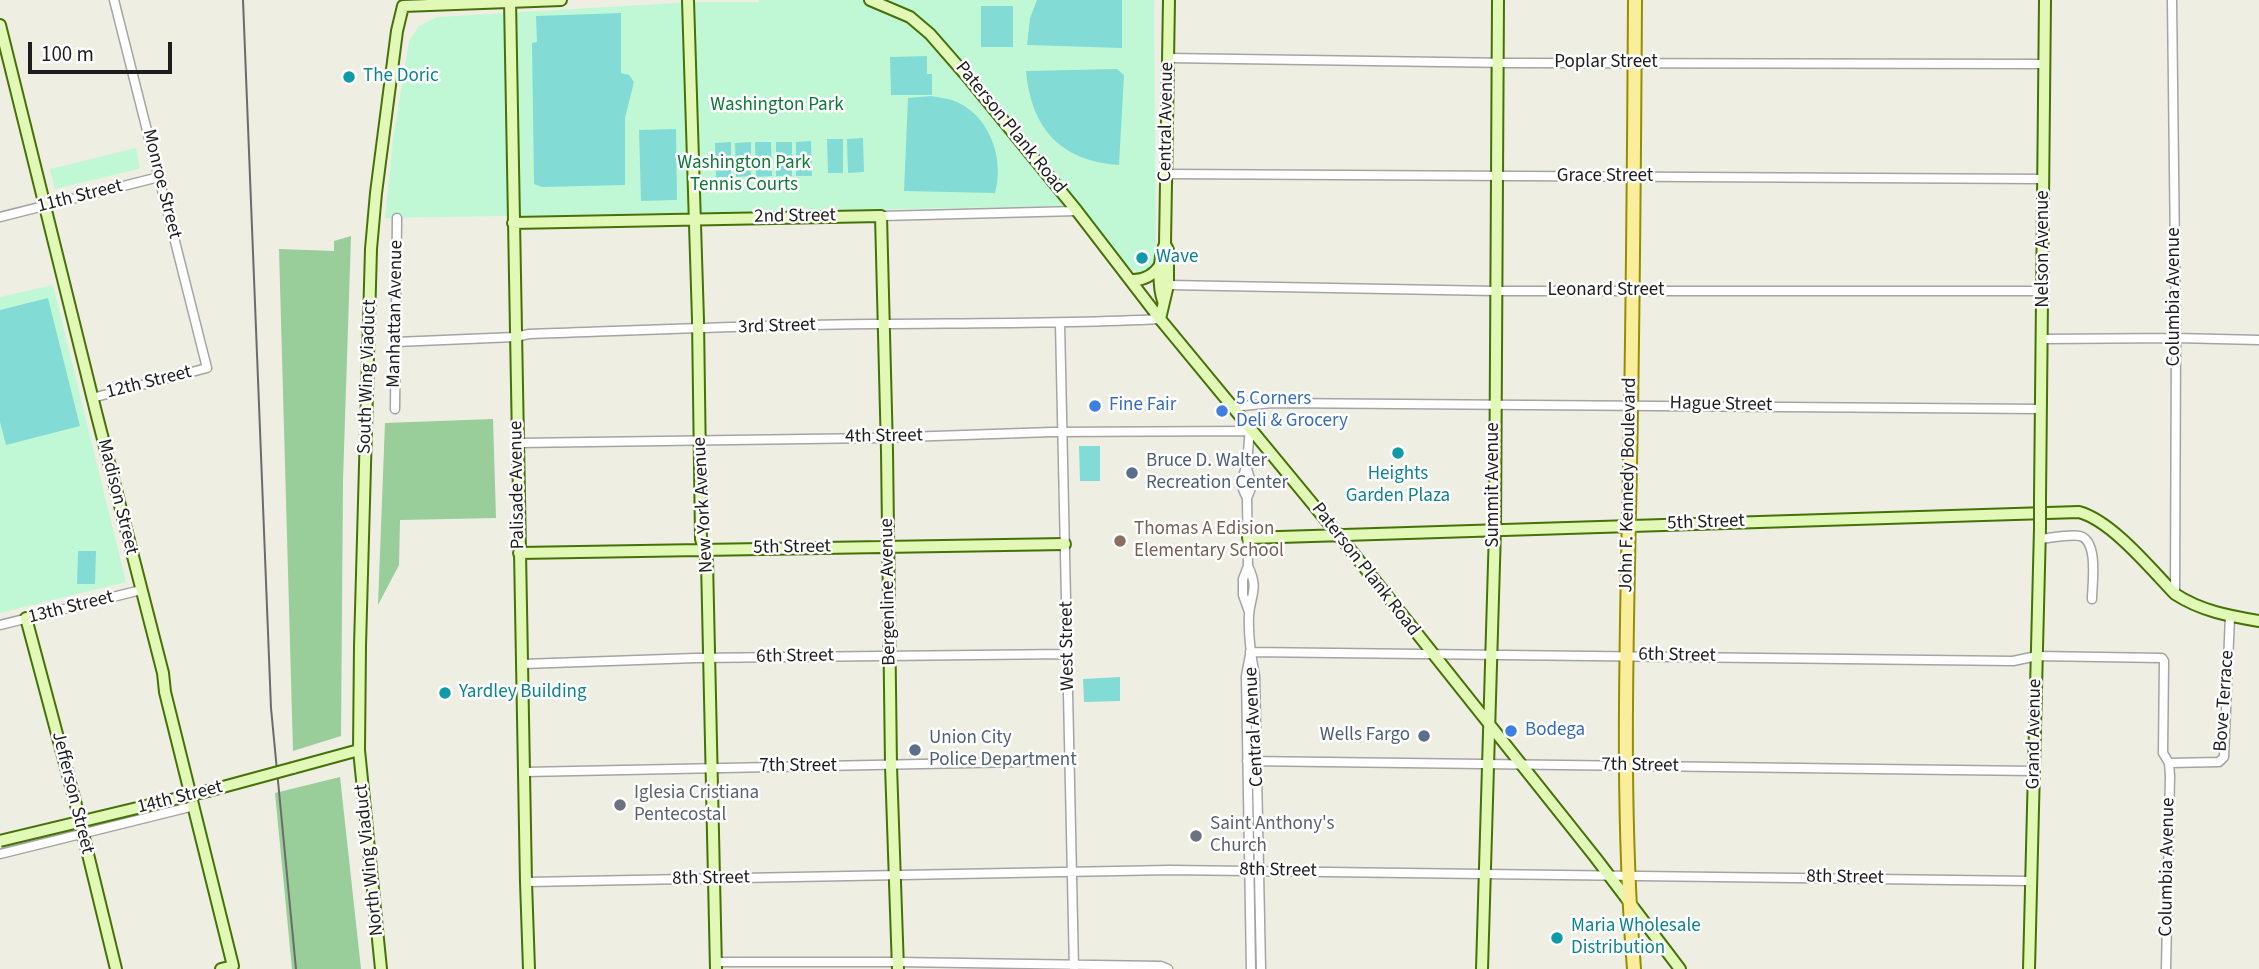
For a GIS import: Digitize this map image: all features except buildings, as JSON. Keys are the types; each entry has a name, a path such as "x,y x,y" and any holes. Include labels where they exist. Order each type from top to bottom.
{"main road":[{"name":"John F. Kennedy Boulevard","path":"1634,969 1628,876 1626,655 1635,0"}],"street":[{"name":"Monroe Street","path":"114,0 207,368"},
{"path":"402,3 561,0"},
{"name":"New York Avenue","path":"688,0 701,539 707,561 710,658 716,966"},
{"name":"Paterson Plank Road","path":"870,0 910,17 930,34 971,80 1160,319 1488,723 1680,969"},
{"name":"Central Avenue","path":"1163,301 1160,292 1161,251 1165,244 1169,0"},
{"name":"Summit Avenue","path":"1482,969 1495,530 1499,0"},
{"name":"Nelson Avenue","path":"2040,498 2045,0"},
{"name":"Columbia Avenue","path":"2172,0 2176,338 2175,594"},
{"name":"Palisade Avenue","path":"510,1 529,969"},
{"name":"South Wing Viaduct","path":"359,750 372,249 376,193 402,3"},
{"name":"Madison Street","path":"0,25 163,673 165,692 233,967"},
{"name":"Poplar Street","path":"1168,58 1635,64 2045,64"},
{"name":"Grace Street","path":"1167,174 2044,179"},
{"name":"11th Street","path":"0,216 159,177"},
{"name":"2nd Street","path":"513,223 1077,211"},
{"name":"Bergenline Avenue","path":"881,216 891,766 898,965"},
{"name":"Manhattan Avenue","path":"395,410 397,218"},
{"name":"Central Avenue","path":"1160,319 1168,285 1168,250 1165,244"},
{"path":"1130,280 1144,278 1156,272 1161,264"},
{"name":"Leonard Street","path":"1168,285 1496,291 2043,291"},
{"name":"3rd Street","path":"396,342 515,337 530,334 1160,319"},
{"name":"West Street","path":"1060,323 1074,967"},
{"path":"2043,339 2259,340"},
{"name":"12th Street","path":"92,398 207,368"},
{"name":"Hague Street","path":"1233,407 1272,403 2041,409"},
{"name":"Central Avenue","path":"1250,430 1246,465 1241,479 1247,498 1248,538 1248,566 1243,579 1243,595 1249,613 1250,652 1255,676 1261,969"},
{"name":"4th Street","path":"518,443 1250,430"},
{"name":"Grand Avenue","path":"2029,969 2040,498"},
{"name":"5th Street","path":"1248,538 2079,512 2092,516 2109,528 2175,594"},
{"path":"2040,533 2080,536 2086,540 2093,557 2092,599"},
{"name":"5th Street","path":"519,553 1065,544"},
{"name":"13th Street","path":"0,625 141,590"},
{"path":"2175,594 2206,610 2259,621"},
{"name":"Bove Terrace","path":"2169,763 2219,762 2224,757 2230,617"},
{"name":"Jefferson Street","path":"26,618 116,969"},
{"name":"Central Avenue","path":"1250,652 1246,676 1251,969"},
{"name":"6th Street","path":"1250,652 2013,661 2036,656 2103,656"},
{"name":"6th Street","path":"523,664 710,658 1068,653"},
{"name":"Columbia Avenue","path":"2103,656 2162,658 2164,661 2163,753 2169,763 2166,969"},
{"name":"14th Street","path":"0,841 208,791 359,750"},
{"name":"North Wing Viaduct","path":"359,750 381,969"},
{"name":"7th Street","path":"525,772 1070,761"},
{"name":"7th Street","path":"1247,761 2034,771"},
{"name":"14th Street","path":"0,853 194,806"},
{"name":"8th Street","path":"526,882 1170,870 2031,881"},
{"path":"716,966 898,965 1168,969"},
{"path":"221,969 233,967"}],"green space":[{"name":"Washington Park","path":"759,0 1154,0 1154,267 1145,273 1132,270 1076,206 385,218 393,139 409,41 419,26 437,17"},
{"path":"1037,0 1122,0 1122,48 1027,45 1030,18"},
{"path":"981,6 1013,6 1013,47 981,47"},
{"path":"621,13 621,73 629,75 634,82 625,118 625,185 542,187 534,184 532,43 537,42 536,16"},
{"path":"927,56 927,74 932,74 932,95 891,95 890,57"},
{"path":"1117,69 1124,75 1119,165 1080,157 1052,138 1034,109 1026,71"},
{"path":"930,96 952,100 965,106 985,126 996,152 998,179 995,193 904,191 908,98"},
{"path":"676,129 677,200 641,201 639,130"},
{"path":"863,138 864,172 848,173 847,139"},
{"path":"827,139 843,139 843,173 828,173"},
{"path":"811,141 812,176 796,176 796,142"},
{"path":"731,142 731,177 716,177 715,143"},
{"name":"Washington Park Tennis Courts","path":"751,142 751,176 736,177 735,143"},
{"path":"755,142 771,142 772,176 756,177"},
{"path":"776,142 792,142 792,176 776,176"},
{"path":"136,148 140,167 138,169 55,189 50,169"},
{"path":"351,236 343,480 341,736 293,751 279,249 334,251 334,241"},
{"path":"53,285 126,582 0,613 0,297"},
{"path":"48,298 80,426 6,445 0,422 0,310"},
{"path":"493,419 496,518 400,520 399,565 378,605 385,423"},
{"path":"1079,446 1100,446 1100,481 1080,481"},
{"path":"78,551 96,551 95,584 77,584"},
{"path":"1120,677 1120,701 1084,702 1083,679"},
{"path":"340,777 361,969 292,969 275,793"}],"tram line":[{"path":"243,0 271,708 296,969"}],"place":[{"name":"The Doric","path":"349,77"},
{"name":"Wave","path":"1142,258"},
{"name":"Fine Fair","path":"1095,406"},
{"name":"5 Corners Deli & Grocery","path":"1222,411"},
{"name":"Heights Garden Plaza","path":"1398,453"},
{"name":"Bruce D. Walter Recreation Center","path":"1132,473"},
{"name":"Thomas A Edision Elementary School","path":"1120,541"},
{"name":"Yardley Building","path":"445,693"},
{"name":"Bodega","path":"1511,731"},
{"name":"Wells Fargo","path":"1424,736"},
{"name":"Union City Police Department","path":"915,750"},
{"name":"Iglesia Cristiana Pentecostal","path":"620,805"},
{"name":"Saint Anthony's Church","path":"1196,836"},
{"name":"Maria Wholesale Distribution","path":"1557,938"}]}
